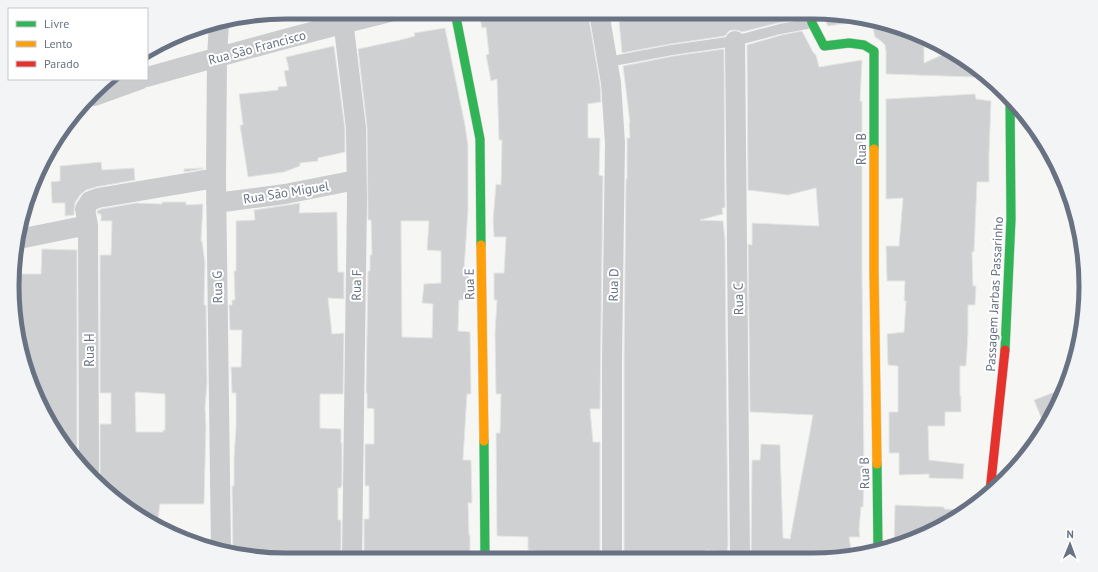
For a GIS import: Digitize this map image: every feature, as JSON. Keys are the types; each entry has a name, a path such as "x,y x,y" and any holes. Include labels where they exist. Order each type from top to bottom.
{"street":[{"name":"Rua São Francisco","path":"148,77 218,57 339,19"},
{"name":"Rua F","path":"342,19 356,128 352,553"},
{"name":"Rua E","path":"456,19 480,139 485,553"},
{"name":"Rua D","path":"600,19 611,83 615,143 612,360 612,553"},
{"name":"Rua B","path":"810,19 824,46 849,44 864,45 874,51 874,272 878,545"},
{"name":"Rua G","path":"219,28 216,203 222,545"},
{"name":"Rua C","path":"735,41 740,553"},
{"path":"101,94 138,80"},
{"name":"Passagem Jarbas Passarinho","path":"991,485 1005,351 1011,219 1010,107"},
{"name":"Rua H","path":"89,466 88,225 85,209 90,201 98,198 216,178"},
{"name":"Rua São Miguel","path":"216,203 285,194 356,180"},
{"path":"23,238 88,225"}],"lane":[{"name":"Rua B","path":"611,83 613,61 672,50 735,41 780,29 807,19"}],"building":[{"path":"480,19 589,19 600,84 601,102 588,104 588,138 600,138 599,175 603,176 600,409 590,409 593,442 600,442 600,553 553,553 528,550 528,537 497,536 496,433 500,433 501,394 496,394 495,333 497,300 494,300 494,273 504,273 506,237 494,237 493,221 496,184 501,185 502,140 499,140 497,79 491,81 486,55 489,54 486,27 482,28"},
{"path":"644,19 798,19 742,32 734,30 729,31 725,36 622,53 619,21"},
{"path":"825,20 854,22 828,26"},
{"path":"873,26 914,39 924,44 924,63 944,54 974,73 974,77 886,74 885,45 875,37"},
{"path":"445,28 468,146 468,211 464,270 469,270 469,300 459,300 458,331 470,332 471,394 467,394 463,460 471,460 472,503 468,503 470,553 364,553 364,519 369,519 369,486 365,486 365,444 374,444 374,409 367,408 366,393 368,271 370,271 370,255 372,255 371,220 368,220 367,127 358,49 415,36 414,33","holes":["401,221 429,221 427,250 441,251 441,283 424,284 422,303 433,304 432,338 402,337"]},
{"path":"802,31 816,55 819,67 862,60 860,101 862,101 864,476 863,507 861,507 859,530 860,537 849,537 851,550 829,550 828,552 812,553 751,553 752,460 760,460 761,444 780,445 783,538 790,539 813,415 750,412 748,244 752,245 752,223 819,226 816,188 788,195 748,190 747,45 781,35"},
{"path":"334,46 345,129 345,152 318,158 318,161 300,163 300,166 284,172 248,177 240,125 243,125 239,94 278,90 278,87 287,86 284,71 289,70 286,57"},
{"path":"724,49 725,208 722,208 723,214 700,220 723,221 725,239 728,545 727,552 706,550 706,553 624,553 626,179 627,138 630,138 630,123 623,66 673,56"},
{"path":"975,94 976,99 991,101 989,182 977,182 974,252 972,252 973,286 976,286 975,305 968,305 966,366 960,366 961,412 945,412 945,426 928,426 929,460 964,464 963,479 929,478 929,474 899,475 899,453 889,453 889,412 898,412 898,366 888,365 887,334 904,332 906,301 904,301 905,281 887,281 886,246 899,246 903,198 886,199 886,99"},
{"path":"101,162 102,170 134,168 135,180 86,190 80,195 75,203 74,215 65,216 65,203 52,203 51,182 60,181 60,166"},
{"path":"184,169 203,169 184,172"},
{"path":"162,202 186,202 186,205 203,204 201,241 205,263 204,305 206,305 207,383 205,408 204,504 160,504 158,520 123,498 100,477 100,424 111,424 111,393 100,393 100,255 111,255 112,221 101,221 101,214 98,214 97,211 136,203 162,204","holes":["136,392 165,394 165,430 163,430 163,432 136,432"]},
{"path":"300,203 299,213 337,212 338,272 344,272 344,299 328,298 332,334 344,333 343,394 320,394 320,428 341,429 342,486 341,488 338,488 338,520 341,520 341,553 286,553 251,551 233,548 232,486 234,486 236,393 232,393 231,367 241,367 242,330 230,330 229,305 232,305 232,300 235,300 234,271 236,271 236,221 255,220 254,210"},
{"path":"42,249 77,250 77,453 55,420 39,388 25,340 25,330 23,330 21,321 20,274 41,274"},
{"path":"1058,391 1042,421 1034,400"},
{"path":"895,505 944,507 944,509 958,510 914,533 894,540"}],"traffic: fast":[{"path":"456,19 480,139 481,245"},
{"path":"811,19 824,46 849,43 864,45 874,51 874,149"},
{"path":"1005,350 1011,219 1010,107"},
{"path":"484,441 485,553"},
{"path":"877,464 878,545"}],"traffic: slow":[{"path":"874,149 877,464"},
{"path":"481,245 484,441"}],"traffic: jam":[{"path":"991,485 1005,350"}]}
